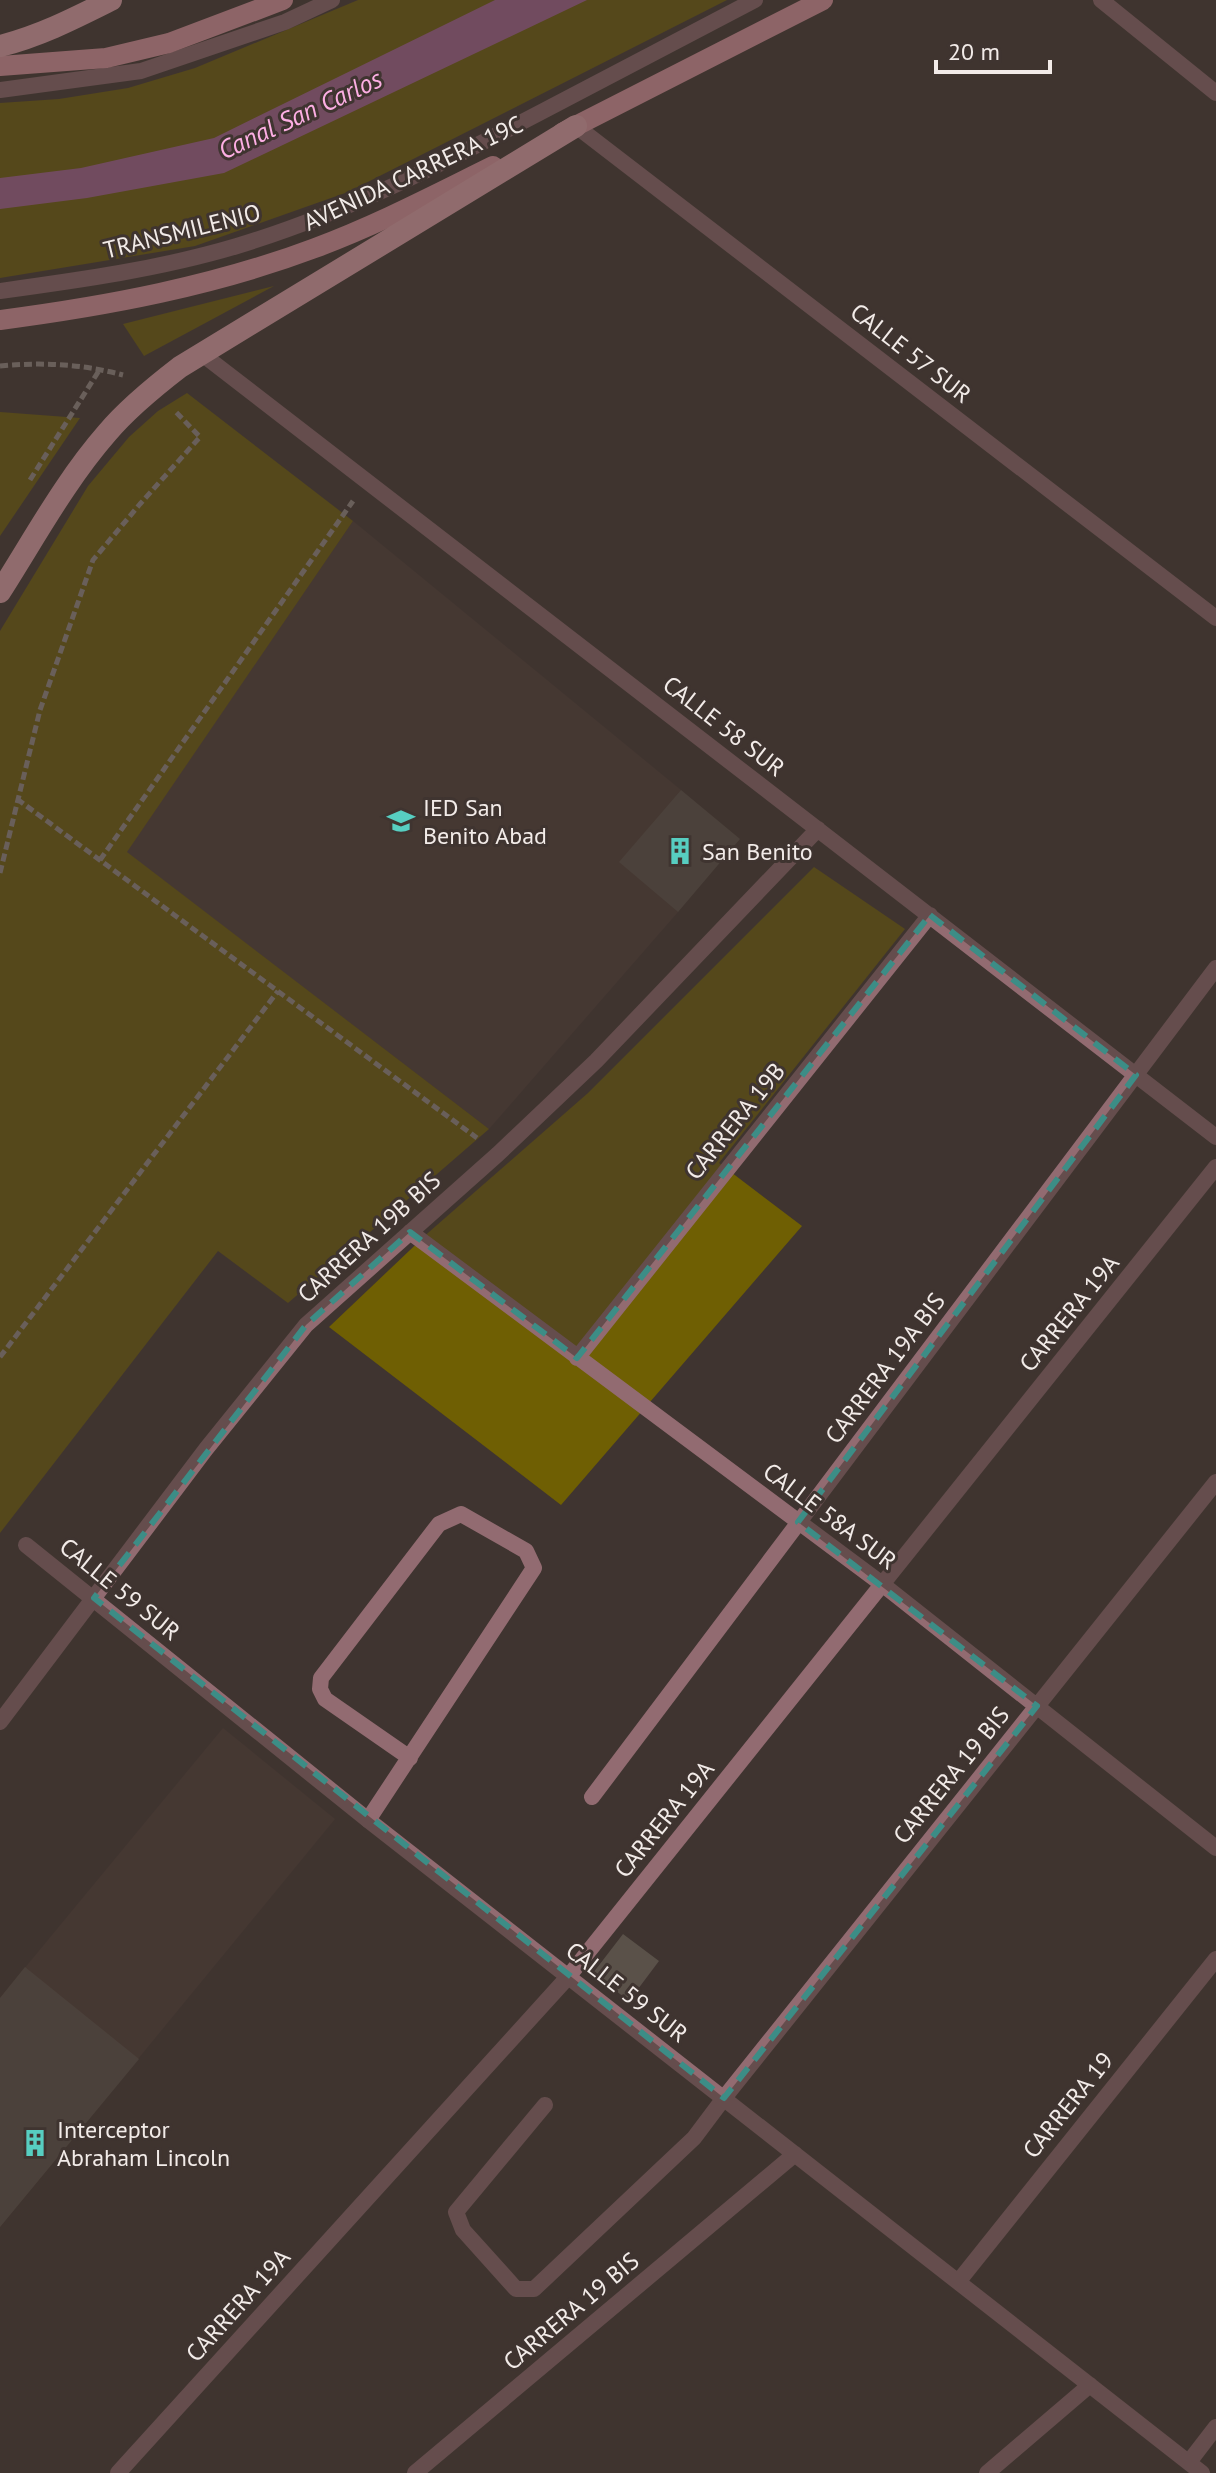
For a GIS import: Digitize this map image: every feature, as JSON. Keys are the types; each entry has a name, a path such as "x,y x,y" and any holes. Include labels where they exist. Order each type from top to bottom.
{"highway":[{"path":"0,46 55,28 111,0"},
{"path":"0,592 84,461 150,390 202,354 576,126"}],"main road":[{"path":"0,66 106,58 169,43 283,0"},
{"name":"AVENIDA CARRERA 19C","path":"0,320 121,303 313,249 375,224 576,126 823,0"}],"street":[{"path":"0,90 141,71 285,22 332,0"},
{"name":"TRANSMILENIO","path":"0,291 168,264 238,246 336,211 429,171 755,0"},
{"path":"1101,0 1216,93"},
{"name":"CALLE 57 SUR","path":"576,126 1216,618"},
{"name":"CALLE 58 SUR","path":"202,354 1216,1137"},
{"name":"CARRERA 19B BIS","path":"0,1722 206,1449 306,1325 498,1154 596,1061 818,829"},
{"name":"CARRERA 19B","path":"577,1358 930,915"},
{"name":"CARRERA 19A BIS","path":"592,1797 1216,968"},
{"name":"CARRERA 19A","path":"118,2473 568,1977 1216,1167"},
{"name":"CALLE 58A SUR","path":"410,1232 882,1584 1216,1848"},
{"name":"CARRERA 19 BIS","path":"545,2105 456,2212 463,2230 516,2289 534,2289 694,2138 1216,1482"},
{"path":"368,1820 410,1758 534,1568 526,1551 461,1514 439,1524 321,1678 320,1689 325,1699 410,1758"},
{"name":"CALLE 59 SUR","path":"26,1545 368,1820 1195,2468"},
{"name":"CARRERA 19","path":"958,2282 1216,1959"},
{"name":"CARRERA 19 BIS","path":"415,2473 795,2154"},
{"path":"987,2473 1090,2385"},
{"path":"1195,2468 1216,2427"}],"path":[{"path":"0,366 31,363 100,369 130,377 166,401 200,437 93,560 40,710 0,873"},
{"path":"25,488 100,369"},
{"path":"100,860 367,481"},
{"path":"17,799 498,1154"},
{"path":"0,1357 278,991"}],"highlighted area":[{"path":"930,915 1136,1075 798,1522 1037,1706 724,2098 94,1598 306,1325 410,1232 577,1358"}],"shaded area":[{"path":"358,0 727,0 348,192 195,246 0,278 0,103 59,99 128,88 195,68"},
{"path":"274,286 144,356 123,324"},
{"path":"187,393 353,521 127,852 489,1129 288,1303 218,1251 0,1533 0,631 88,486 129,437 158,411"},
{"path":"0,412 80,418 0,536"},
{"name":"IED San Benito Abad","path":"353,521 681,790 620,862 678,912 489,1129 126,852"},
{"path":"814,867 905,929 719,1163 802,1226 561,1505 329,1327 429,1232 588,1093"},
{"path":"223,1728 335,1819 0,2227 0,1998"}],"water":[{"name":"Canal San Carlos","path":"495,0 587,0 224,173 87,198 0,209 0,178 81,168 214,138"}],"building":[{"name":"San Benito","path":"681,790 740,839 678,912 619,862"},
{"path":"623,1934 659,1961 629,2001 593,1973"},
{"name":"Interceptor Abraham Lincoln","path":"25,1967 139,2059 0,2227 0,1998"}],"place":[{"name":"IED San Benito Abad","path":"401,821"},
{"name":"San Benito","path":"680,851"},
{"name":"Interceptor Abraham Lincoln","path":"35,2143"}]}
